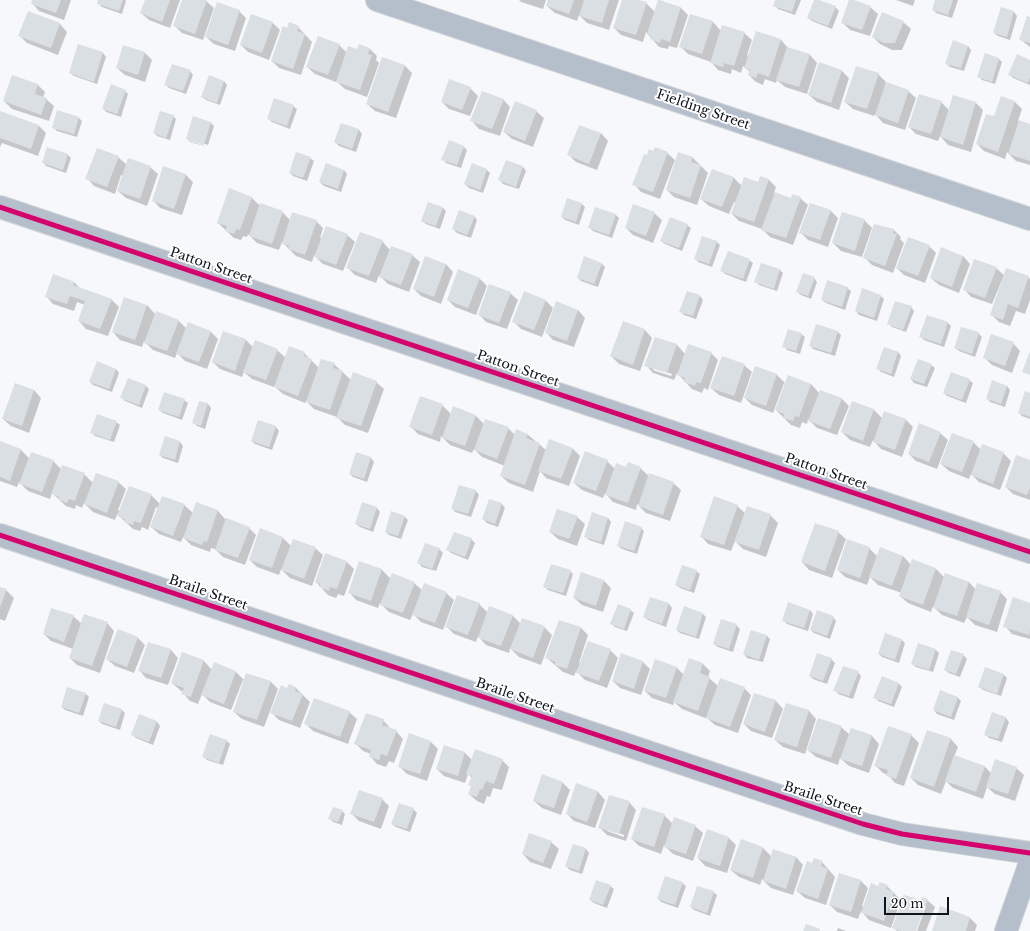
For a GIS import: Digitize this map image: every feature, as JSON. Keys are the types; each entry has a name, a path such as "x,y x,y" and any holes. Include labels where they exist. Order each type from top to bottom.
{"street":[{"name":"Fielding Street","path":"377,0 1030,219"},
{"name":"Patton Street","path":"0,207 1030,552"},
{"name":"Braile Street","path":"0,535 863,824 902,834 1030,853"},
{"path":"1006,931 1030,863"}],"building":[{"path":"32,0 61,0 56,13 31,4"},
{"path":"98,0 123,0 119,11 97,4"},
{"path":"145,0 170,0 162,22 140,13"},
{"path":"182,0 207,0 195,34 173,26"},
{"path":"548,0 574,0 569,14 546,6"},
{"path":"584,0 609,0 602,23 579,16"},
{"path":"622,0 639,0 647,2 636,35 613,28"},
{"path":"658,0 681,7 670,42 661,39 660,43 650,39 651,36 647,34"},
{"path":"775,0 796,0 792,12 773,6"},
{"path":"814,0 819,0 836,6 828,26 807,18"},
{"path":"849,0 854,0 871,6 862,30 841,23"},
{"path":"935,0 953,0 948,15 932,10"},
{"path":"217,2 240,10 228,45 205,37"},
{"path":"1001,7 1014,11 1007,37 993,33"},
{"path":"28,11 60,23 51,48 18,36"},
{"path":"882,12 904,21 895,43 884,43 872,37"},
{"path":"251,14 273,22 262,53 240,45"},
{"path":"690,14 713,21 702,54 679,47"},
{"path":"1027,16 1030,17 1030,43 1019,40"},
{"path":"289,22 299,26 297,31 305,34 293,69 271,61 283,26 287,28"},
{"path":"722,25 745,32 734,66 724,63 723,67 710,63"},
{"path":"756,31 781,39 769,77 758,73 756,78 748,75 750,70 744,68"},
{"path":"318,36 340,44 328,75 306,67"},
{"path":"953,40 968,46 961,68 945,64"},
{"path":"78,44 103,52 94,82 69,73"},
{"path":"359,44 370,48 368,54 372,55 360,90 336,82 348,46 357,49"},
{"path":"123,45 145,52 138,75 116,68"},
{"path":"787,47 810,54 799,87 776,80"},
{"path":"985,53 999,58 992,82 977,77"},
{"path":"1017,54 1030,60 1030,77 1028,83 1008,75"},
{"path":"382,57 405,65 388,112 366,104"},
{"path":"819,62 842,70 831,103 808,95"},
{"path":"172,64 191,70 183,91 164,85"},
{"path":"856,66 879,73 867,109 844,102"},
{"path":"12,75 38,84 35,94 47,98 41,115 3,101"},
{"path":"209,75 224,81 217,103 201,97"},
{"path":"449,79 471,87 462,110 441,102"},
{"path":"886,82 909,90 898,123 875,115"},
{"path":"111,84 126,90 117,114 102,109"},
{"path":"482,91 504,99 492,129 470,121"},
{"path":"919,94 942,101 931,134 908,127"},
{"path":"953,95 976,102 963,145 940,137"},
{"path":"1001,96 1015,101 998,152 976,144 986,114 994,116"},
{"path":"274,98 294,105 287,126 267,119"},
{"path":"515,101 537,110 525,141 503,132"},
{"path":"57,110 79,117 74,134 52,128"},
{"path":"0,111 39,125 31,149 0,138"},
{"path":"160,111 174,115 166,138 153,133"},
{"path":"193,116 211,122 204,145 186,139"},
{"path":"1019,120 1030,124 1030,161 1008,154"},
{"path":"341,123 359,129 352,149 334,142"},
{"path":"579,125 601,133 589,164 567,155"},
{"path":"449,140 464,146 457,165 441,160"},
{"path":"47,147 68,154 63,170 42,163"},
{"path":"655,147 668,152 653,192 632,185 644,154 647,155 649,149 653,151"},
{"path":"97,148 119,156 107,187 85,179"},
{"path":"296,152 311,157 303,178 289,173"},
{"path":"678,152 693,157 691,162 701,165 690,198 666,190"},
{"path":"128,158 151,166 140,199 117,191"},
{"path":"506,160 523,166 516,187 498,180"},
{"path":"326,163 344,170 338,189 319,182"},
{"path":"472,163 487,169 480,190 464,184"},
{"path":"163,166 186,174 174,209 152,201"},
{"path":"712,169 734,177 722,207 700,199"},
{"path":"760,176 769,179 754,222 731,214 744,177 758,182"},
{"path":"229,188 252,197 240,230 236,229 234,234 225,231 227,226 217,223"},
{"path":"775,192 791,198 792,194 801,197 786,238 761,230"},
{"path":"567,198 582,203 576,222 561,217"},
{"path":"428,202 443,207 436,226 421,221"},
{"path":"260,203 283,211 272,244 249,236"},
{"path":"810,203 831,210 820,240 799,233"},
{"path":"633,204 655,212 646,236 625,228"},
{"path":"595,207 616,214 609,235 588,228"},
{"path":"459,210 475,216 467,235 452,229"},
{"path":"292,212 317,220 305,255 288,249 289,246 282,244"},
{"path":"842,212 865,219 855,251 832,243"},
{"path":"670,217 688,224 679,248 660,241"},
{"path":"874,224 894,229 893,233 897,234 885,266 863,258"},
{"path":"326,226 348,234 336,265 314,257"},
{"path":"360,232 383,240 369,276 346,268"},
{"path":"702,236 717,241 709,264 694,259"},
{"path":"908,237 930,245 918,276 896,268"},
{"path":"391,246 413,254 401,285 379,277"},
{"path":"941,247 963,256 952,287 930,278"},
{"path":"728,251 750,259 743,279 720,271"},
{"path":"425,256 446,264 434,297 413,289"},
{"path":"584,256 602,263 594,284 577,278"},
{"path":"974,259 997,267 985,298 963,290"},
{"path":"761,263 780,269 774,289 754,282"},
{"path":"1006,268 1029,276 1018,308 1008,304 1003,320 990,315"},
{"path":"458,269 480,278 468,308 447,300"},
{"path":"803,273 815,277 808,296 796,292"},
{"path":"53,274 75,282 73,285 112,299 100,329 78,321 85,301 70,296 67,304 45,297"},
{"path":"827,280 848,287 842,307 821,300"},
{"path":"489,284 511,292 499,323 478,315"},
{"path":"862,288 881,295 874,318 855,311"},
{"path":"524,291 546,300 534,330 512,322"},
{"path":"687,291 700,295 693,316 679,312"},
{"path":"124,297 147,305 135,340 112,332"},
{"path":"556,301 578,310 567,341 545,333"},
{"path":"895,301 912,306 903,330 887,324"},
{"path":"156,311 179,320 167,351 144,343"},
{"path":"927,315 948,322 941,344 919,337"},
{"path":"623,321 645,329 633,365 610,356"},
{"path":"188,322 211,331 199,362 176,354"},
{"path":"816,324 838,331 831,353 809,346"},
{"path":"961,327 979,332 972,354 954,348"},
{"path":"788,329 802,333 796,351 782,347"},
{"path":"223,331 246,339 235,371 212,362"},
{"path":"991,334 1014,342 1005,366 983,358"},
{"path":"655,337 677,344 667,373 644,366"},
{"path":"255,340 278,349 266,380 243,372"},
{"path":"688,344 712,352 701,383 696,382 695,386 684,382 685,378 677,375"},
{"path":"289,346 305,352 304,356 312,359 298,396 274,387"},
{"path":"884,347 898,352 891,374 876,369"},
{"path":"1030,351 1030,375 1022,372"},
{"path":"722,356 745,364 734,396 710,388"},
{"path":"321,359 335,363 333,368 343,371 330,410 306,402"},
{"path":"918,359 932,364 924,384 910,379"},
{"path":"97,361 116,369 109,389 89,382"},
{"path":"755,366 777,374 766,406 744,398"},
{"path":"353,372 377,381 361,426 336,418"},
{"path":"951,372 970,379 962,400 943,393"},
{"path":"788,375 811,384 799,417 795,416 793,421 783,418 784,414 775,410"},
{"path":"128,378 146,385 139,405 120,398"},
{"path":"992,380 1007,386 1001,404 986,399"},
{"path":"15,383 34,390 22,426 2,419"},
{"path":"820,390 842,398 830,429 808,421"},
{"path":"1025,391 1030,393 1030,417 1018,413"},
{"path":"164,392 185,399 179,417 158,410"},
{"path":"420,396 443,404 432,435 409,427"},
{"path":"199,401 208,403 201,426 192,423"},
{"path":"852,401 874,409 863,441 841,432"},
{"path":"453,406 476,415 465,446 442,438"},
{"path":"884,411 906,419 895,450 873,442"},
{"path":"97,414 117,421 110,440 90,433"},
{"path":"485,419 509,427 497,459 474,450"},
{"path":"258,420 276,426 269,447 251,441"},
{"path":"919,423 941,432 929,462 908,454"},
{"path":"516,429 528,434 526,438 540,443 525,485 500,476"},
{"path":"952,433 974,441 962,472 940,464"},
{"path":"165,436 180,441 175,460 159,455"},
{"path":"549,439 573,448 561,479 538,471"},
{"path":"0,441 21,449 10,481 0,477"},
{"path":"982,444 1004,452 993,484 971,475"},
{"path":"585,451 608,460 596,491 573,483"},
{"path":"31,452 54,460 42,492 19,484"},
{"path":"356,452 371,457 364,479 349,474"},
{"path":"1016,455 1030,460 1030,488 1027,495 1005,487"},
{"path":"628,462 641,467 628,503 605,495 616,463 626,467"},
{"path":"62,465 85,473 75,501 69,499 67,503 58,499 59,497 51,494"},
{"path":"96,473 119,481 107,513 84,504"},
{"path":"649,473 674,482 663,515 638,506"},
{"path":"459,485 476,490 468,514 451,509"},
{"path":"129,486 152,494 141,523 134,521 133,525 124,522 125,519 117,516"},
{"path":"162,496 185,504 173,536 150,527"},
{"path":"714,496 738,505 724,545 700,537"},
{"path":"489,499 502,503 495,524 482,519"},
{"path":"196,502 218,510 207,542 204,541 202,545 183,538"},
{"path":"362,502 377,507 370,529 355,524"},
{"path":"747,506 771,514 759,550 734,542"},
{"path":"557,509 578,516 569,539 549,532"},
{"path":"391,511 405,516 398,536 385,532"},
{"path":"592,512 608,518 601,542 584,537"},
{"path":"226,518 250,527 238,558 215,550"},
{"path":"625,521 642,527 634,551 617,546"},
{"path":"815,523 839,531 825,571 801,562"},
{"path":"260,528 283,537 272,568 249,560"},
{"path":"454,532 472,538 465,557 446,550"},
{"path":"293,539 316,547 304,579 281,570"},
{"path":"847,539 870,547 860,578 837,570"},
{"path":"425,543 440,548 432,569 417,563"},
{"path":"880,547 903,556 892,586 869,577"},
{"path":"325,553 347,561 337,589 330,587 329,591 319,587 320,584 315,582"},
{"path":"912,559 936,568 923,605 899,596"},
{"path":"359,561 382,569 371,601 348,593"},
{"path":"551,564 571,570 563,593 543,587"},
{"path":"682,565 697,570 690,590 675,585"},
{"path":"581,572 604,580 596,606 573,598"},
{"path":"392,573 415,582 403,613 380,605"},
{"path":"945,573 969,582 957,616 933,608"},
{"path":"424,583 447,592 435,623 412,615"},
{"path":"977,583 1001,591 989,625 966,617"},
{"path":"0,587 7,589 0,607"},
{"path":"457,595 480,603 468,635 445,627"},
{"path":"650,597 669,603 662,624 643,617"},
{"path":"1013,597 1030,603 1029,635 1003,627"},
{"path":"788,602 810,610 804,628 782,621"},
{"path":"618,604 631,609 624,629 610,624"},
{"path":"489,606 513,615 501,646 478,638"},
{"path":"684,606 703,613 696,637 676,630"},
{"path":"51,608 74,615 64,642 43,634"},
{"path":"817,610 834,616 827,636 810,630"},
{"path":"84,614 108,622 92,666 69,658"},
{"path":"522,618 545,626 533,658 510,649"},
{"path":"721,619 737,624 729,649 713,644"},
{"path":"559,620 581,627 567,669 554,665 556,662 545,658"},
{"path":"118,629 138,637 127,667 106,659"},
{"path":"751,630 767,635 759,660 743,654"},
{"path":"885,633 902,639 895,660 878,654"},
{"path":"588,641 611,649 599,681 576,673"},
{"path":"148,642 171,649 161,678 138,671"},
{"path":"918,643 936,649 929,670 911,664"},
{"path":"951,650 964,654 956,674 944,670"},
{"path":"182,652 204,660 191,697 181,694 184,688 171,683"},
{"path":"621,653 643,661 634,689 612,681"},
{"path":"817,653 832,658 823,681 809,676"},
{"path":"689,658 703,663 700,673 710,677 698,711 673,702"},
{"path":"655,659 677,667 666,698 644,691"},
{"path":"214,662 236,671 224,704 201,695"},
{"path":"843,666 859,671 849,696 833,691"},
{"path":"985,667 1004,674 997,694 978,687"},
{"path":"246,673 271,681 257,720 233,712"},
{"path":"882,676 899,683 891,704 873,698"},
{"path":"720,678 745,687 730,727 706,718"},
{"path":"289,684 296,687 295,691 303,694 292,721 270,713 281,685 287,688"},
{"path":"67,687 86,693 79,713 61,707"},
{"path":"940,690 958,697 951,717 933,710"},
{"path":"754,693 776,700 765,732 743,724"},
{"path":"314,698 350,711 340,737 304,724"},
{"path":"104,703 122,709 116,727 98,721"},
{"path":"786,703 809,710 797,747 774,740"},
{"path":"992,712 1006,717 998,739 984,735"},
{"path":"366,713 384,719 382,725 397,730 387,756 381,754 379,760 369,757 371,750 354,744"},
{"path":"139,714 157,721 149,742 131,735"},
{"path":"818,718 842,726 831,758 807,750"},
{"path":"888,726 912,734 896,779 886,776 888,770 874,766"},
{"path":"851,728 872,735 862,766 840,759"},
{"path":"927,730 951,738 934,787 910,778"},
{"path":"409,733 431,741 420,774 398,767"},
{"path":"210,734 227,740 219,763 202,757"},
{"path":"444,745 465,752 458,776 436,769"},
{"path":"475,749 503,759 494,784 486,781 482,790 480,789 477,797 468,794 471,786 468,785 472,776 466,774"},
{"path":"954,755 985,766 976,792 945,781"},
{"path":"995,759 1017,767 1008,794 986,787"},
{"path":"542,774 563,782 554,808 533,801"},
{"path":"576,783 598,791 587,822 566,814"},
{"path":"359,790 383,798 374,822 350,814"},
{"path":"609,795 630,801 619,834 598,828"},
{"path":"399,803 414,808 407,829 391,824"},
{"path":"333,807 343,810 338,822 328,819"},
{"path":"642,807 665,814 654,847 631,839"},
{"path":"674,817 696,825 686,854 664,847"},
{"path":"707,829 729,837 720,866 697,858"},
{"path":"529,833 552,841 543,863 522,854"},
{"path":"741,839 763,847 753,878 730,870"},
{"path":"573,844 586,848 579,871 565,866"},
{"path":"773,849 796,857 786,889 763,881"},
{"path":"814,858 823,861 821,866 828,869 818,899 796,891 807,861 812,863"},
{"path":"839,873 861,880 851,912 829,905"},
{"path":"665,876 683,882 675,905 657,899"},
{"path":"596,880 611,885 603,905 589,900"},
{"path":"880,882 888,885 886,889 894,892 884,921 861,913 871,883 878,886"},
{"path":"697,886 714,891 707,913 690,907"},
{"path":"904,895 921,900 922,897 928,899 916,931 900,931 892,928"},
{"path":"940,906 970,917 966,931 932,931"},
{"path":"806,924 820,929 820,931 803,931"}],"cycle path":[{"path":"0,207 1030,552"},
{"path":"0,535 863,824 902,834 1030,853"}]}
